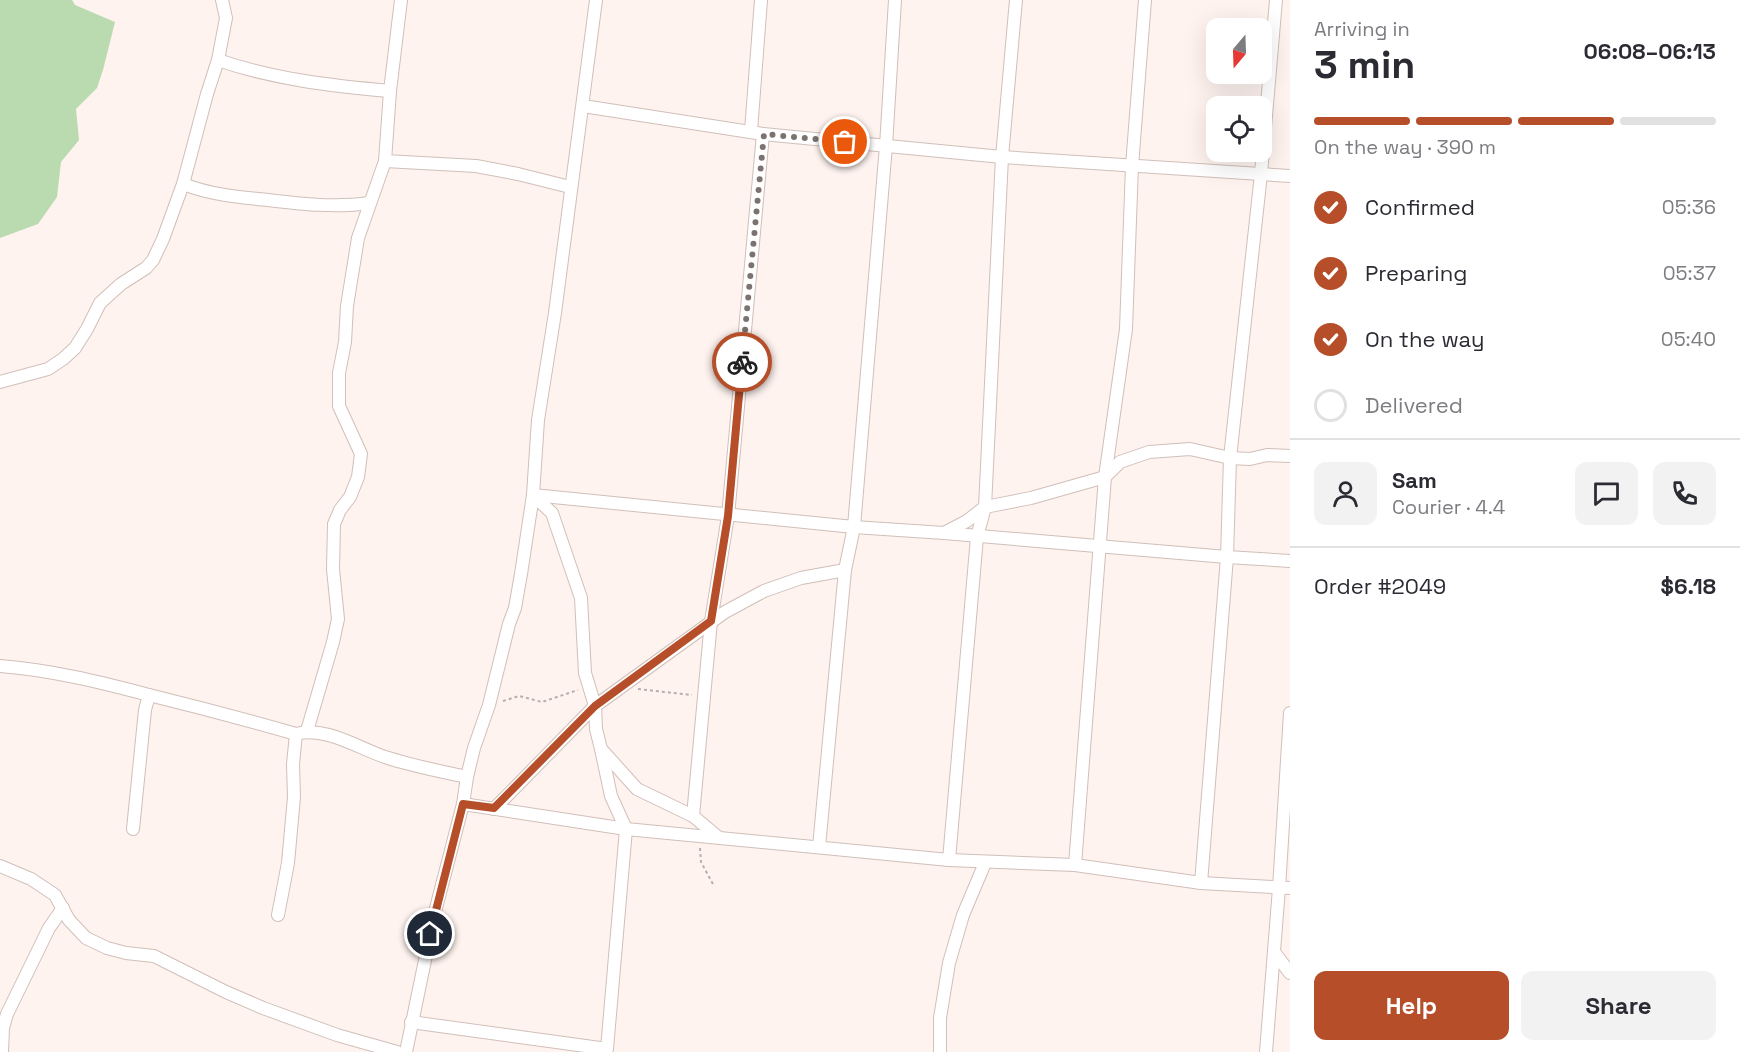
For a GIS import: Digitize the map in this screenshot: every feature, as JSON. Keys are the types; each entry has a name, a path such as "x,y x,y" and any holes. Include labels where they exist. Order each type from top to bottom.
{"street":[{"path":"0,382 48,369 63,360 75,348 100,303 121,284 146,268 153,260 183,184 203,105 218,60 226,18 222,0"},
{"path":"278,915 288,863 294,797 293,764 330,652 338,619 333,569 333,524 350,497 358,477 361,454 339,406 339,373 345,342 346,306 358,238 385,162 390,91 401,0"},
{"path":"406,1052 435,912 463,804 474,748 489,705 515,608 533,495 538,420 555,313 596,0"},
{"path":"693,816 711,621 728,516 757,133 761,0"},
{"path":"819,848 845,570 854,527 886,146 895,0"},
{"path":"949,860 977,537 985,507 1002,157 1016,0"},
{"path":"1075,865 1105,477 1126,329 1132,166 1145,0"},
{"path":"1202,883 1227,557 1230,458 1261,174 1276,0"},
{"path":"218,60 329,85 390,91"},
{"path":"583,106 757,133 886,146 1002,157 1290,176"},
{"path":"385,162 476,166 570,187"},
{"path":"183,184 222,196 306,204 358,205 369,203"},
{"path":"944,533 967,521 985,507 1031,498 1105,477 1120,462 1149,452 1191,449 1230,458 1290,456"},
{"path":"533,495 854,527 1290,561"},
{"path":"411,1022 607,1049 626,829 611,796 596,729 595,706 585,673 581,598 552,513 533,495"},
{"path":"494,808 595,706 711,621 764,591 801,578 845,570"},
{"path":"0,666 28,668 90,679 302,733 339,738 386,757 467,777"},
{"path":"132,829 145,710 149,695"},
{"path":"1266,1052 1274,952 1285,888 1290,713"},
{"path":"601,749 637,789 693,816 717,837"},
{"path":"463,804 626,829 985,863 1075,865 1202,883 1285,888"},
{"path":"940,1052 940,1018 950,963 963,915 985,863"},
{"path":"0,866 31,879 55,895 69,920 86,938 107,948 126,954 154,956 263,1008 337,1035 397,1052"},
{"path":"2,1052 3,1028 7,1014 49,928 63,908"},
{"path":"1274,952 1290,973"}],"path":[{"path":"489,705 519,696 542,702 589,687"},
{"path":"620,687 704,697"},
{"path":"698,836 701,862 714,886"}],"green space":[{"path":"0,0 72,0 75,5 115,22 97,88 76,109 79,140 61,162 57,197 38,224 0,238"}],"way so far":[{"path":"742,362 764,134 845,142"}],"route":[{"path":"430,934 463,804 494,808 595,706 711,621 728,516 742,362"}]}
